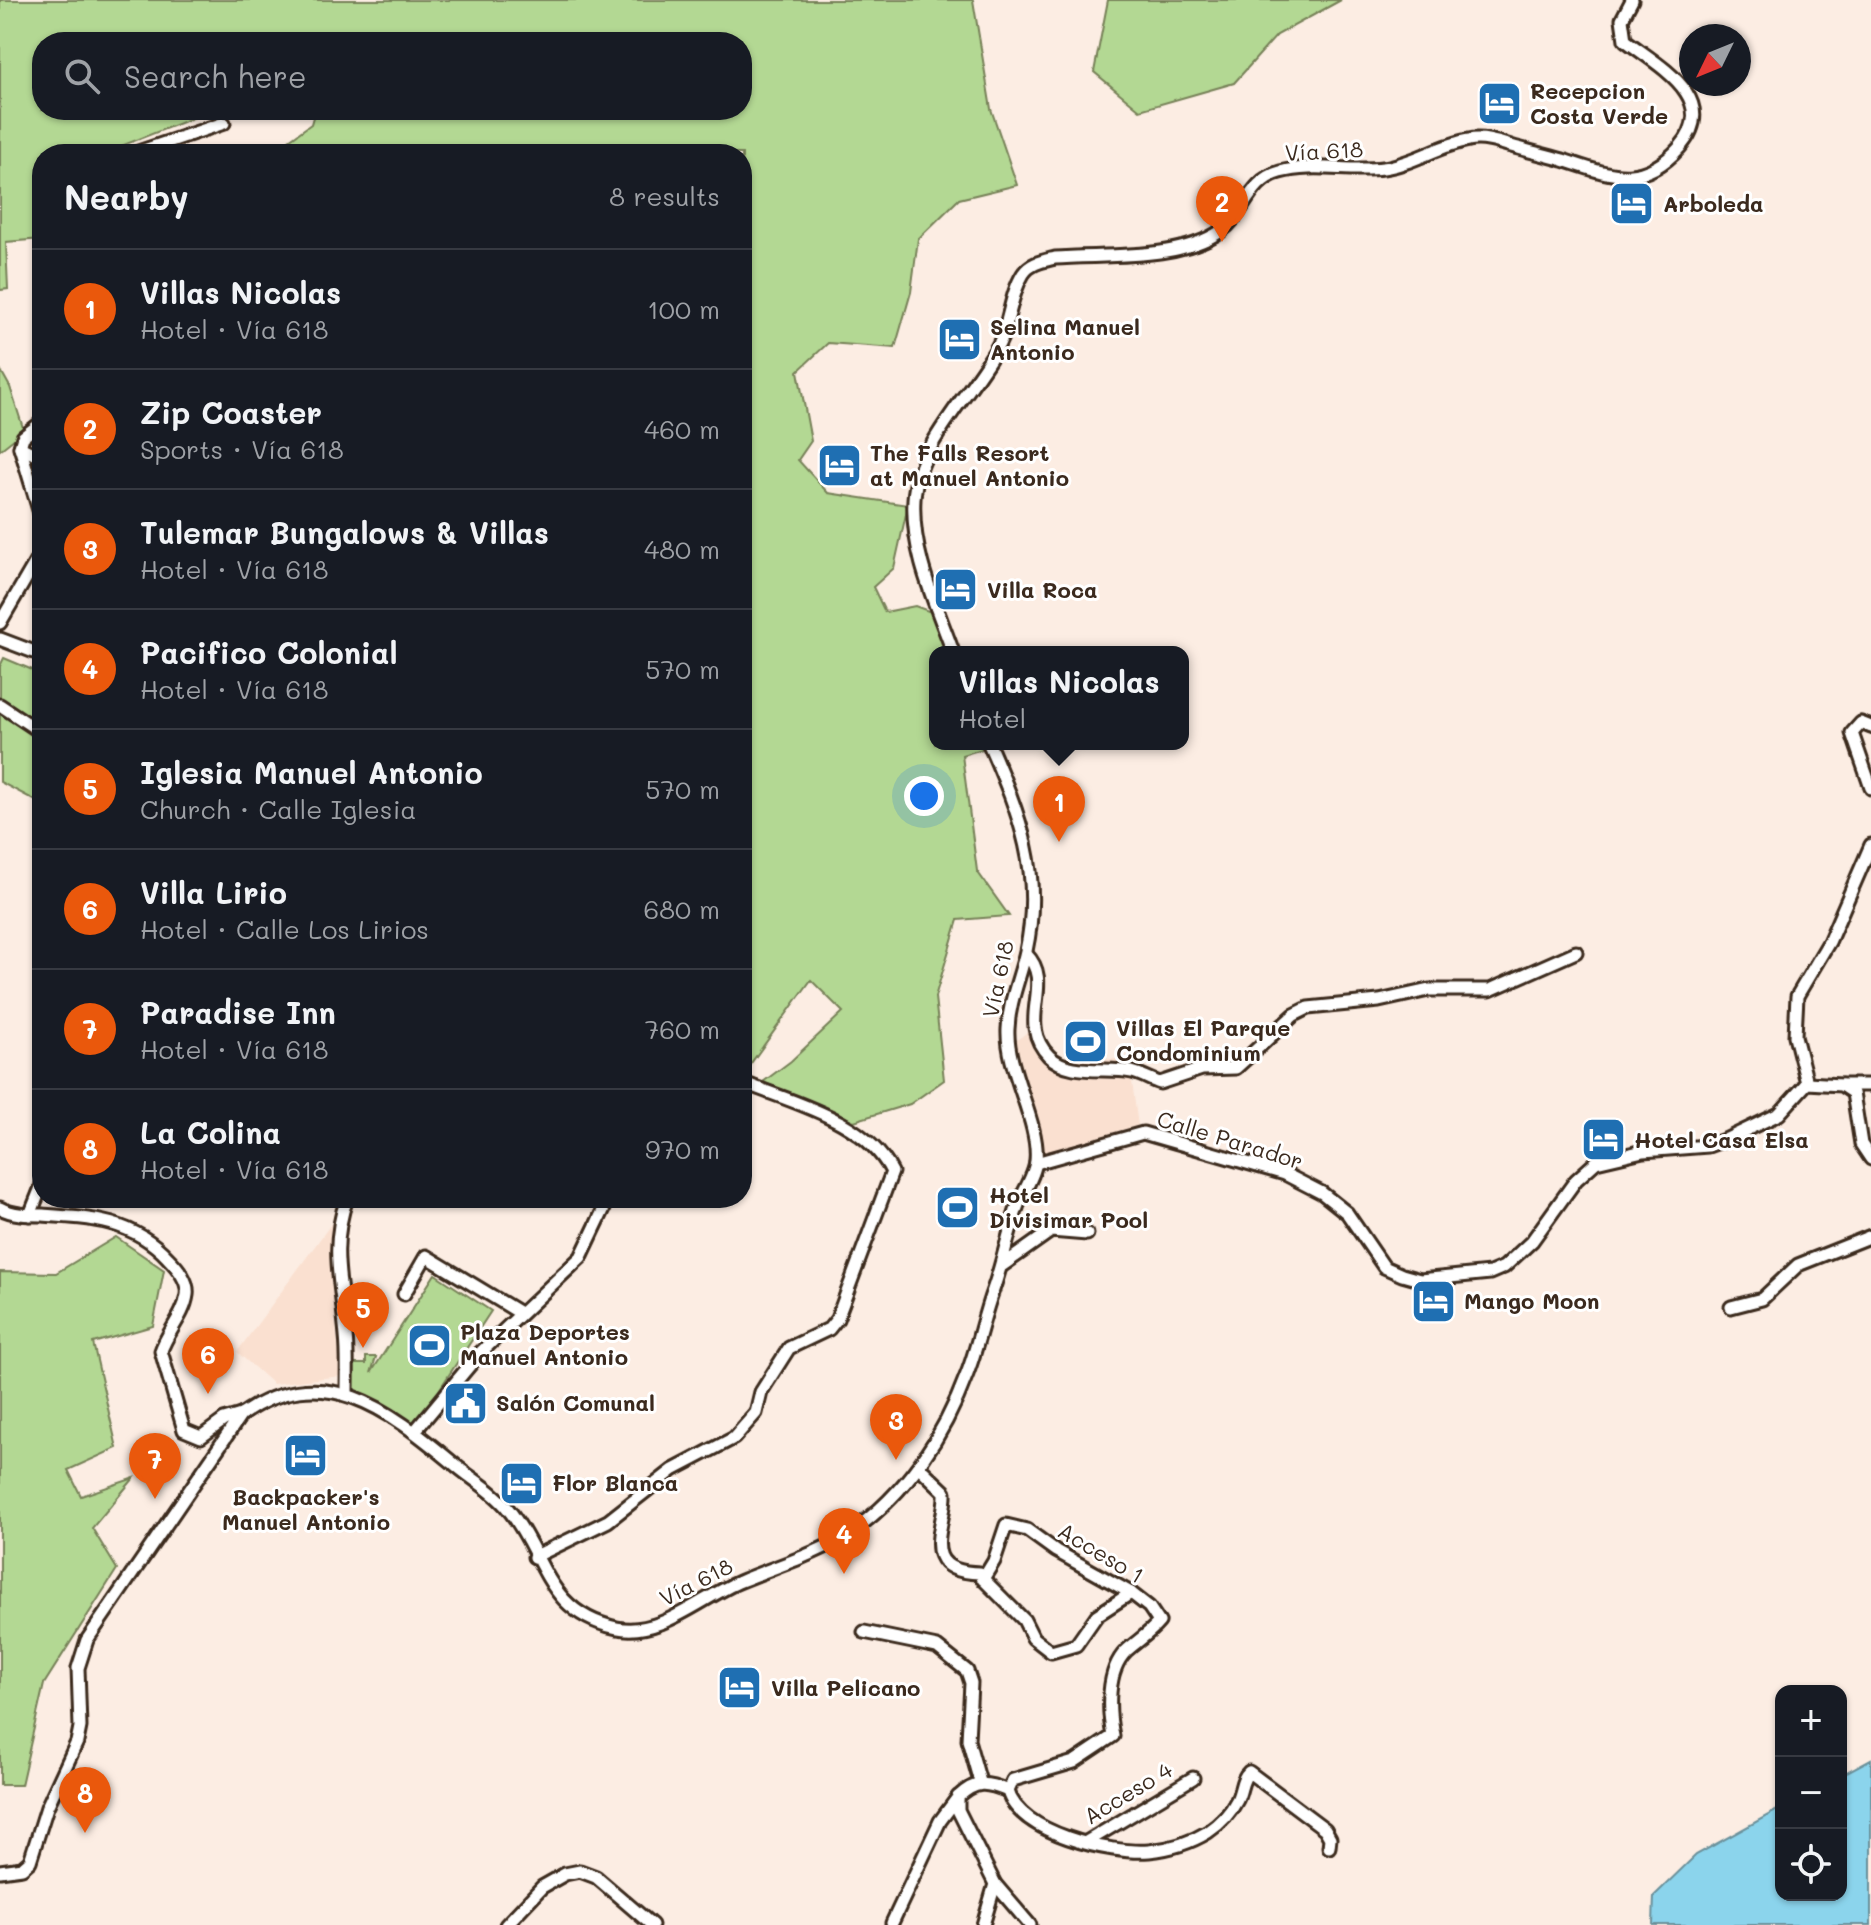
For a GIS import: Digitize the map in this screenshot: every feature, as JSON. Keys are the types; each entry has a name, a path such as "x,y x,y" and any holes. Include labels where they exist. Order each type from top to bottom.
{"street":[{"name":"Vía 618","path":"951,646 913,539 914,494 941,430 979,379 1001,340 1024,272 1039,261 1055,258 1168,250 1206,240 1225,228 1260,181 1278,172 1399,165 1448,144 1475,139 1618,177 1644,172 1680,146 1692,124 1692,102 1685,88 1670,73 1625,40 1622,19 1632,0"},
{"path":"162,144 224,123"},
{"path":"32,430 23,437 20,447 32,487"},
{"path":"20,447 32,453"},
{"path":"0,623 32,568"},
{"path":"0,639 32,651"},
{"path":"0,705 32,726"},
{"path":"1871,727 1861,723 1852,733 1871,788"},
{"name":"Vía 618","path":"0,1871 22,1868 30,1861 47,1807 77,1742 80,1727 78,1668 87,1640 241,1415 276,1397 332,1389 347,1393 415,1431 507,1507 560,1597 611,1627 646,1627 663,1622 726,1587 849,1534 886,1504 919,1467 966,1377 1002,1266 1012,1223 1036,1163 1007,1032 1013,990 1026,954 1033,905 1028,843 992,750"},
{"path":"1871,845 1829,942 1797,996 1795,1036 1807,1083 1871,1085"},
{"path":"1026,954 1035,964 1039,977 1033,1024 1048,1054 1061,1066 1136,1073 1160,1083 1202,1069 1236,1068 1294,1015 1308,1008 1379,1001 1429,990 1490,990 1576,952"},
{"name":"Calle Parador","path":"1036,1163 1143,1133 1285,1174 1322,1193 1347,1213 1384,1267 1402,1275 1420,1280 1490,1273 1504,1267 1532,1241 1581,1174 1596,1162 1643,1151 1708,1146 1727,1139 1779,1114 1807,1083"},
{"path":"1841,1085 1856,1098 1861,1144 1871,1159"},
{"path":"534,1557 608,1521 673,1470 734,1438 756,1413 761,1392 789,1348 829,1329 847,1298 892,1172 869,1142 848,1126 752,1086"},
{"path":"0,1208 30,1215 110,1221 144,1236 163,1252 177,1267 188,1291 184,1308 161,1351 184,1430 201,1437 224,1420 241,1415"},
{"path":"30,1215 33,1208"},
{"path":"343,1208 339,1220 335,1265 347,1337 347,1393"},
{"path":"415,1431 520,1313 581,1257 604,1208"},
{"path":"1002,1266 1051,1231 1087,1234"},
{"path":"1731,1307 1762,1299 1798,1265 1871,1236"},
{"path":"404,1294 426,1256 520,1313"},
{"path":"919,1467 938,1481 945,1492 945,1504 936,1531 940,1553 962,1571 980,1573 1024,1620 1033,1638 1051,1652 1076,1645 1097,1615 1131,1593"},
{"name":"Acceso 1","path":"983,1579 994,1561 1006,1525 1027,1530 1056,1551 1131,1593 1149,1607 1159,1622 1124,1653 1114,1672 1109,1713 1113,1736 1074,1762 1013,1780 1008,1791"},
{"path":"864,1632 937,1647 967,1671 971,1683 968,1740 980,1782"},
{"path":"1088,1841 1146,1851 1185,1843 1221,1822 1236,1801 1244,1777 1249,1772 1325,1829 1330,1838 1329,1847"},
{"name":"Acceso 4","path":"1008,1791 1011,1800 1038,1827 1088,1841 1193,1778"},
{"path":"892,1923 940,1821 958,1797 971,1784 980,1782 1008,1791"},
{"path":"958,1797 958,1810 964,1827 980,1850 995,1884 1030,1925"},
{"path":"506,1925 542,1887 565,1874 580,1871 596,1877 652,1925"},
{"path":"983,1925 995,1884"}],"shaded area":[{"path":"1034,1027 1060,1060 1129,1059 1138,1126 1040,1154 1013,1043"},
{"path":"334,1220 330,1267 341,1376 273,1384 237,1352"}],"green space":[{"path":"0,0 973,0 991,109 1017,185 959,199 918,239 911,292 895,348 828,343 798,371 811,441 798,460 828,493 908,505 894,568 873,587 885,612 915,606 934,613 946,646 929,646 929,750 979,750 962,755 977,871 1009,916 958,920 935,997 944,1080 910,1104 854,1121 763,1082 791,1061 843,1012 811,980 752,1062 752,144 285,144 312,120 752,120 752,32 32,32 32,120 187,120 126,144 32,144 32,240 6,242 8,289 0,290"},
{"path":"1108,0 1341,0 1277,35 1234,83 1140,110 1094,72"},
{"path":"0,369 10,387 24,431 0,450"},
{"path":"4,658 32,670 32,799 0,782 0,666"},
{"path":"116,1237 164,1270 153,1326 93,1343 117,1448 68,1470 81,1496 134,1478 92,1528 117,1569 44,1684 21,1785 0,1785 0,1272 56,1273"},
{"name":"Plaza Deportes Manuel Antonio","path":"435,1274 491,1311 416,1425 351,1389 350,1364 366,1364 366,1357 376,1357 371,1373"}],"water":[{"path":"1871,1759 1871,1925 1653,1925 1654,1896 1696,1855 1775,1811 1775,1901 1847,1901 1847,1772"}],"place":[{"name":"Recepcion Costa Verde","path":"1499,104"},
{"name":"Arboleda","path":"1632,204"},
{"name":"Zip Coaster","path":"1222,242"},
{"name":"Selina Manuel Antonio","path":"959,340"},
{"name":"The Falls Resort at Manuel Antonio","path":"839,466"},
{"name":"Villa Roca","path":"956,590"},
{"name":"Villas Nicolas","path":"1059,842"},
{"name":"Villas El Parque Condominium","path":"1085,1041"},
{"name":"Hotel Casa Elsa","path":"1603,1140"},
{"name":"Hotel Divisimar Pool","path":"958,1208"},
{"name":"Mango Moon","path":"1433,1301"},
{"name":"Plaza Deportes Manuel Antonio","path":"429,1345"},
{"name":"Iglesia Manuel Antonio","path":"363,1348"},
{"name":"Villa Lirio","path":"208,1394"},
{"name":"Salón Comunal","path":"465,1403"},
{"name":"Backpacker's Manuel Antonio","path":"306,1456"},
{"name":"Tulemar Bungalows & Villas","path":"896,1460"},
{"name":"Flor Blanca","path":"521,1483"},
{"name":"Paradise Inn","path":"155,1499"},
{"name":"Pacifico Colonial","path":"844,1574"},
{"name":"Villa Pelicano","path":"740,1688"},
{"name":"La Colina","path":"85,1833"}]}
